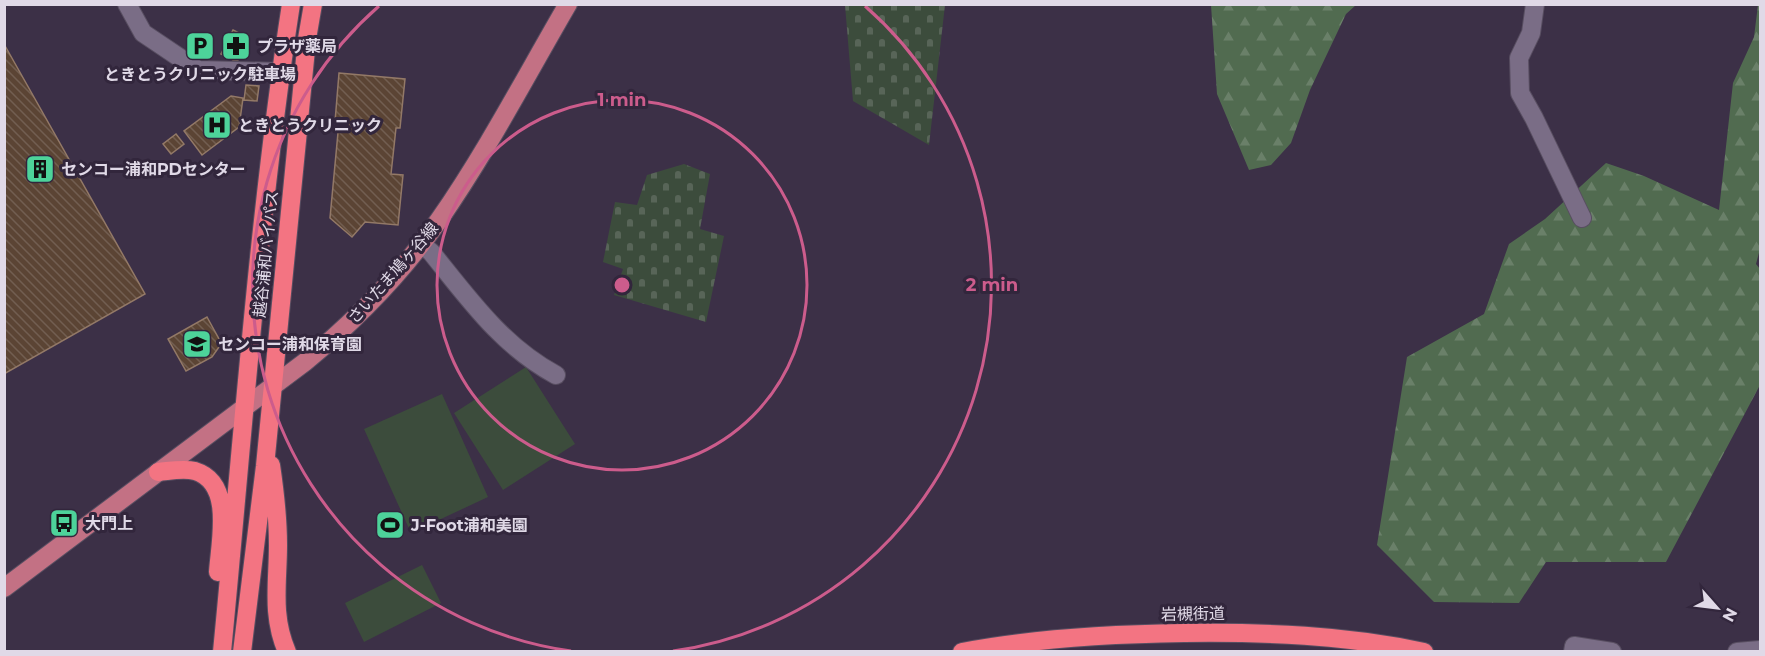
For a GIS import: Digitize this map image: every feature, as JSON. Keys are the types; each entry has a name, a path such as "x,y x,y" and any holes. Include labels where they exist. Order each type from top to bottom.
{"highway":[{"name":"越谷浦和バイパス","path":"220,651 265,205 291,4"},
{"name":"越谷浦和バイパス","path":"242,651 267,439 307,39 313,4"},
{"path":"267,439 276,504 278,546 275,602 283,650"},
{"path":"158,472 194,471 205,476 217,488 221,501 217,589 220,651"},
{"name":"岩槻街道","path":"962,651 1068,637 1144,633 1241,633 1319,637 1425,651"}],"main road":[{"name":"さいたま鳩ヶ谷線","path":"4,588 272,386 326,344 355,317 383,288 439,220 477,160 568,4"}],"street":[{"path":"127,4 143,33 198,70 281,72"},
{"path":"1535,4 1531,33 1519,58 1520,93 1582,218"},
{"path":"421,244 431,252 481,315 519,352 556,375"},
{"path":"1573,651 1574,645 1612,651"},
{"path":"1737,651 1761,650"}],"green space":[{"path":"845,5 945,5 929,145 853,101"},
{"path":"1211,5 1356,5 1346,14 1310,90 1291,143 1271,165 1249,170 1217,94"},
{"path":"1758,5 1760,5 1760,249 1756,264 1760,269 1760,385 1666,562 1546,562 1519,603 1434,602 1377,545 1407,357 1484,314 1509,244 1545,219 1606,163 1644,176 1719,210 1733,83 1754,37"},
{"path":"684,164 710,174 700,229 724,236 706,322 614,295 623,269 603,262 615,202 637,205 647,175"},
{"path":"526,367 575,444 503,490 454,413"},
{"path":"442,394 488,497 411,533 364,429"},
{"path":"422,565 441,603 364,642 345,603"}],"building":[{"path":"233,30 249,38 238,60 221,54"},
{"name":"センコー浦和PDセンター","path":"4,44 145,294 4,374"},
{"path":"339,73 405,79 400,128 396,128 391,174 403,175 398,225 365,222 352,237 330,218 339,122 335,122"},
{"path":"246,85 259,86 257,101 244,100"},
{"path":"231,96 243,98 239,127 202,155 184,131"},
{"path":"176,134 184,144 171,154 163,144"},
{"path":"207,317 219,339 219,347 212,357 186,371 168,339"},
{"path":"394,518 400,529 387,535 381,523"}],"place":[{"name":"ときとうクリニック駐車場","path":"200,46"},
{"name":"プラザ薬局","path":"236,46"},
{"name":"ときとうクリニック","path":"217,125"},
{"name":"センコー浦和PDセンター","path":"40,169"},
{"name":"センコー浦和保育園","path":"197,344"},
{"name":"大門上","path":"64,523"},
{"name":"J-Foot浦和美園","path":"390,525"}]}
